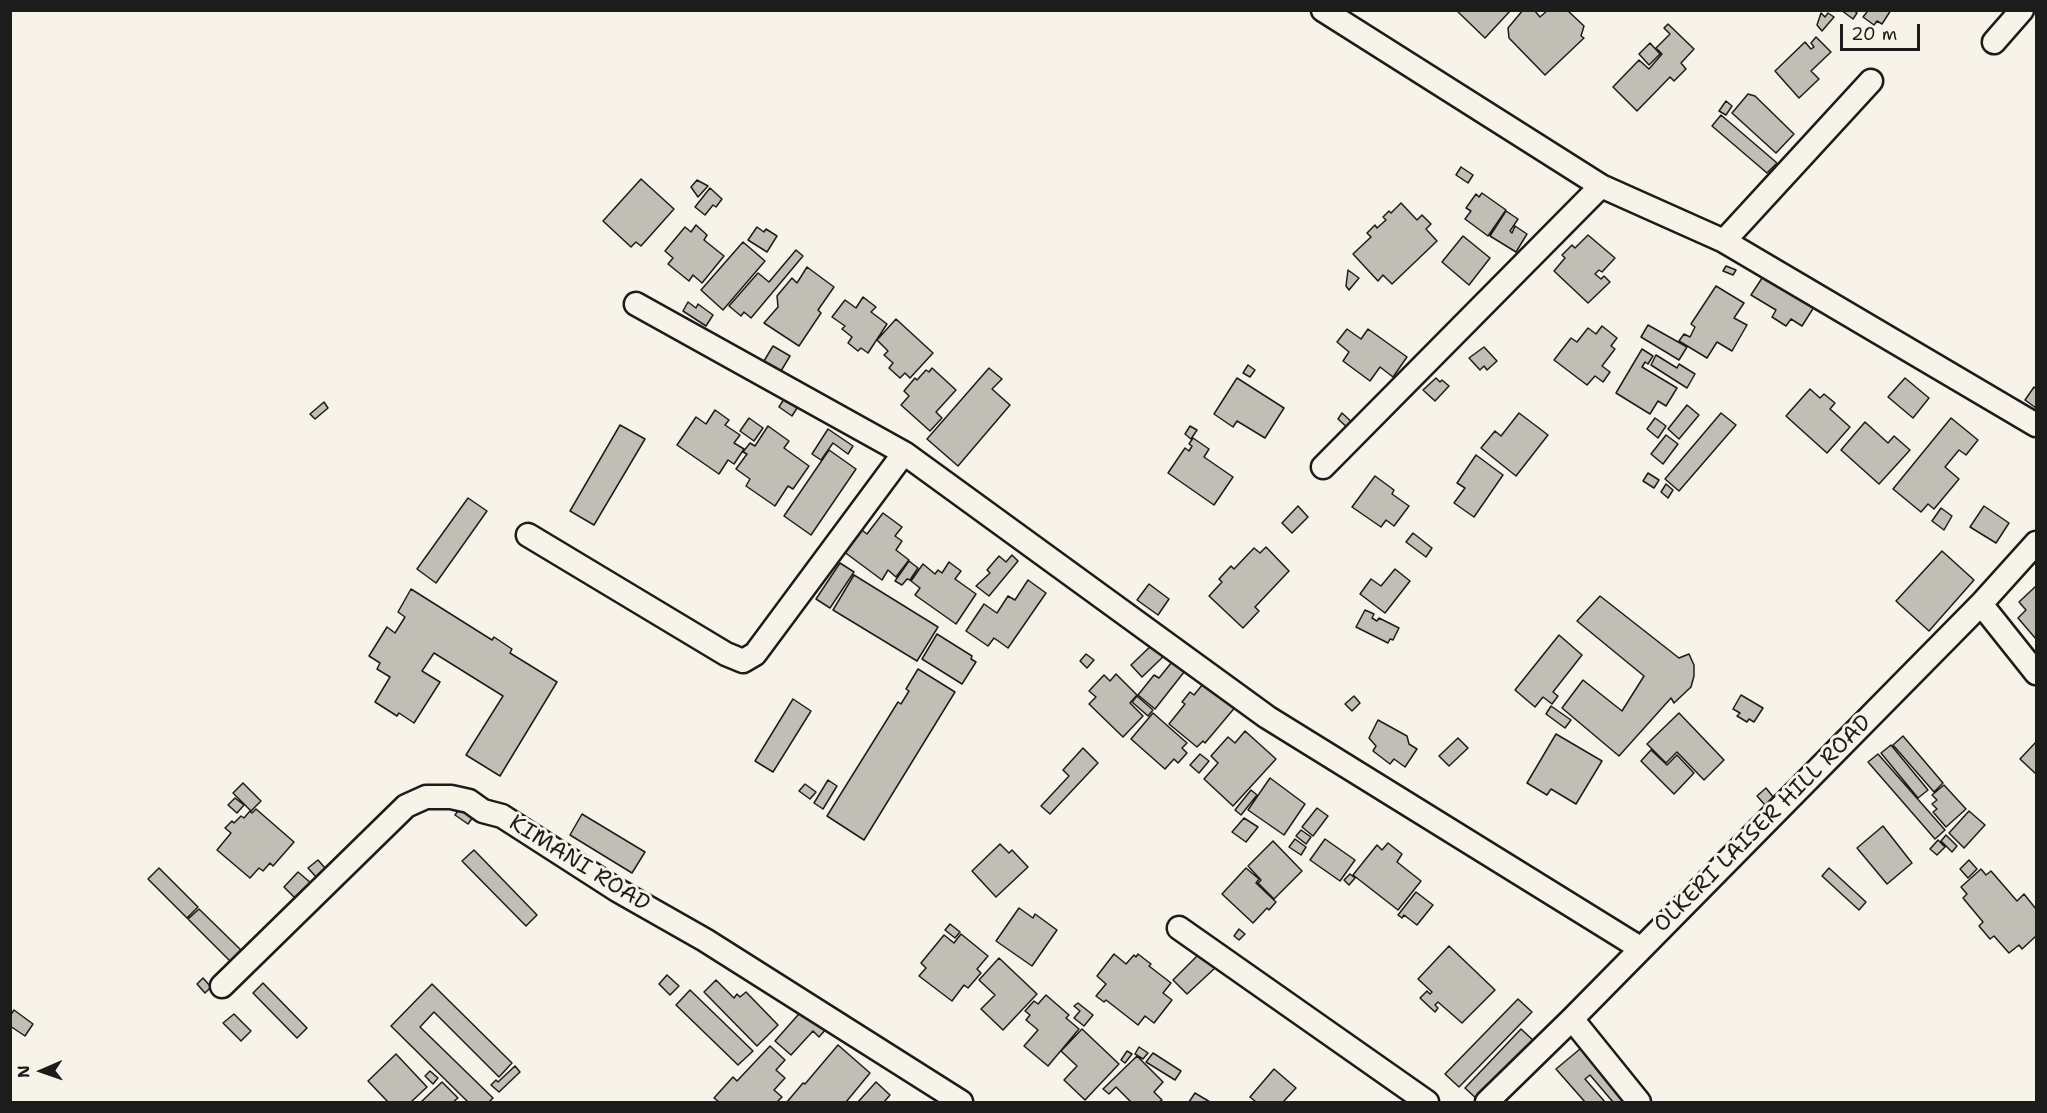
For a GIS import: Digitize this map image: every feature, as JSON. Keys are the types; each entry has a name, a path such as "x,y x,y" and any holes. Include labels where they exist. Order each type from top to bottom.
{"street":[{"path":"1323,10 1601,186 1724,241 2037,425"},
{"path":"1994,42 2022,10"},
{"path":"1724,241 1871,81"},
{"path":"1323,467 1601,186"},
{"path":"636,304 904,453 1266,717 1640,948"},
{"path":"528,535 726,654 743,661 755,654 904,453"},
{"name":"OLKERI LAISER HILL ROAD","path":"1487,1102 1572,1019 1981,604 2037,543"},
{"path":"1981,604 2037,672"},
{"name":"KIMANI ROAD","path":"222,986 406,806 426,797 451,797 469,801 483,811 502,816 617,890 705,940 961,1102"},
{"path":"1179,928 1427,1102"},
{"path":"1572,1019 1639,1102"}],"building":[{"path":"1456,10 1511,10 1485,38"},
{"path":"1523,10 1534,10 1540,17 1548,10 1567,10 1584,26 1581,36 1584,38 1545,75 1509,38 1508,28"},
{"path":"1841,10 1853,10 1857,13 1853,19"},
{"path":"1865,10 1891,10 1882,24 1877,21 1874,25 1863,17 1867,12"},
{"path":"1821,13 1825,17 1828,13 1834,17 1822,31 1817,25"},
{"path":"1668,24 1694,49 1681,63 1686,69 1674,81 1670,77 1637,111 1613,87 1639,60 1649,69 1662,54 1656,48 1670,34 1664,28"},
{"path":"1816,37 1831,52 1811,71 1819,79 1799,98 1775,71 1805,42 1811,49 1814,47 1811,43"},
{"path":"1650,43 1660,54 1649,65 1639,54"},
{"path":"1748,94 1755,96 1794,134 1776,153 1732,113"},
{"path":"1726,101 1732,106 1726,115 1719,111"},
{"path":"1721,115 1777,163 1767,173 1712,126"},
{"path":"1461,167 1473,175 1468,183 1456,175"},
{"path":"641,179 674,209 641,246 636,242 631,247 603,221"},
{"path":"697,180 708,186 698,197 691,187"},
{"path":"710,188 722,199 705,215 695,207"},
{"path":"1482,193 1506,210 1488,236 1465,219 1471,211 1466,208 1476,194 1479,197"},
{"path":"1401,203 1417,220 1422,215 1431,224 1426,229 1437,241 1392,284 1383,275 1378,281 1353,254 1371,237 1367,233 1375,225 1377,228 1386,220 1383,217"},
{"path":"1506,211 1518,219 1510,231 1512,233 1515,226 1527,234 1516,252 1490,236"},
{"path":"696,225 707,235 704,240 724,256 702,283 693,275 689,281 668,264 673,258 665,251 685,227 691,232"},
{"path":"757,227 764,232 766,229 777,236 767,252 748,240"},
{"path":"1588,235 1615,258 1602,272 1599,270 1595,274 1601,279 1604,276 1610,282 1588,303 1554,271 1565,258 1562,255 1572,245 1575,248"},
{"path":"1463,236 1490,258 1469,285 1442,262"},
{"path":"743,242 765,261 723,310 701,290"},
{"path":"796,250 803,256 751,318 744,312 741,316 729,306 758,273 769,282"},
{"path":"1726,266 1736,270 1733,275 1723,271"},
{"path":"807,267 834,287 818,310 821,313 799,346 764,323 778,307 777,296 792,278 797,283"},
{"path":"1348,270 1359,278 1349,290 1346,286"},
{"path":"1764,275 1814,307 1802,326 1791,319 1786,326 1772,317 1776,310 1751,295"},
{"path":"1716,286 1744,303 1734,318 1747,325 1732,351 1717,342 1707,358 1679,341 1684,334 1690,337 1695,327 1691,324"},
{"path":"863,297 876,307 871,312 887,324 868,353 861,348 858,351 848,343 852,337 842,329 845,326 832,317 845,300 856,308"},
{"path":"688,302 696,308 698,304 713,315 706,326 683,311"},
{"path":"896,319 933,353 910,378 905,373 900,378 889,368 893,363 884,355 888,351 877,340"},
{"path":"1648,325 1687,347 1679,360 1641,337"},
{"path":"1602,326 1617,338 1611,346 1615,349 1602,366 1610,372 1603,382 1595,376 1587,385 1554,360 1571,338 1577,342 1588,328 1596,334"},
{"path":"1347,329 1361,339 1368,329 1407,357 1393,377 1380,367 1370,381 1343,361 1349,352 1337,342"},
{"path":"773,346 790,356 781,371 764,361"},
{"path":"1484,347 1497,361 1487,370 1484,366 1480,370 1469,358"},
{"path":"1642,349 1653,356 1648,364 1645,362 1642,367 1677,388 1666,406 1658,401 1650,414 1616,393"},
{"path":"1656,355 1677,368 1679,364 1695,374 1687,388 1651,365"},
{"path":"1248,365 1255,370 1250,377 1243,373"},
{"path":"932,368 956,390 936,412 942,418 930,431 901,405 909,396 904,391 915,378 917,380 926,370 929,372"},
{"path":"989,368 1002,379 992,389 1010,405 958,466 927,439"},
{"path":"1237,378 1284,408 1265,438 1237,421 1233,427 1214,414"},
{"path":"1436,378 1449,386 1435,401 1423,390"},
{"path":"1905,378 1929,398 1913,418 1888,397"},
{"path":"2034,387 2036,389 2036,408 2025,400"},
{"path":"1810,389 1820,398 1824,394 1835,403 1830,409 1850,427 1827,453 1786,416"},
{"path":"784,399 797,408 792,416 779,407"},
{"path":"324,402 328,408 315,419 310,414"},
{"path":"1687,405 1699,415 1679,439 1668,429"},
{"path":"715,410 729,420 725,425 740,435 734,443 744,449 734,464 728,460 719,474 677,445 696,417 706,424"},
{"path":"1342,413 1355,425 1350,430 1338,419"},
{"path":"1519,413 1548,435 1516,476 1481,448 1495,431 1501,436"},
{"path":"1721,413 1736,425 1679,491 1665,479"},
{"path":"749,418 763,428 754,441 740,431"},
{"path":"1655,418 1666,426 1658,438 1647,429"},
{"path":"1951,418 1978,440 1966,455 1959,450 1945,467 1959,479 1934,509 1928,504 1921,512 1893,489"},
{"path":"1865,422 1888,443 1894,436 1910,450 1879,484 1841,450"},
{"path":"620,425 645,439 594,525 570,511"},
{"path":"768,426 789,441 784,448 809,466 793,489 788,486 775,506 746,486 750,479 736,469 747,454 743,452 750,443 755,446"},
{"path":"1190,426 1197,430 1191,439 1185,434"},
{"path":"828,429 853,446 848,454 833,443 821,460 812,454"},
{"path":"1666,435 1678,444 1663,464 1651,454"},
{"path":"1193,438 1209,449 1204,457 1233,477 1214,505 1168,473 1185,448 1189,451 1192,446 1189,444"},
{"path":"829,450 856,469 811,535 784,516"},
{"path":"1476,455 1503,475 1474,517 1454,503 1465,488 1457,483"},
{"path":"1648,473 1659,480 1654,488 1643,481"},
{"path":"1375,476 1394,490 1392,494 1409,506 1394,526 1386,520 1381,527 1352,507"},
{"path":"1666,484 1673,490 1668,498 1661,492"},
{"path":"468,498 487,511 436,583 417,569"},
{"path":"1298,506 1308,517 1292,533 1282,523"},
{"path":"1984,506 2009,523 1996,543 1970,527"},
{"path":"1941,508 1952,516 1944,530 1932,521"},
{"path":"883,513 902,527 895,536 902,541 896,550 909,560 896,577 888,570 882,580 843,551 859,528 867,534"},
{"path":"1413,533 1432,548 1426,557 1406,542"},
{"path":"1266,547 1289,571 1255,607 1259,611 1243,628 1209,596 1222,582 1219,579 1231,566 1234,569 1254,548 1260,553"},
{"path":"1942,551 1974,580 1929,631 1896,601"},
{"path":"1012,555 1018,561 989,596 976,586 990,573 987,570 999,556 1006,562"},
{"path":"909,561 918,568 910,580 907,579 902,585 895,581"},
{"path":"949,562 961,571 955,579 976,594 956,624 915,595 920,588 911,581 923,564 935,574 938,570 942,573"},
{"path":"840,563 854,572 830,608 816,599"},
{"path":"1395,569 1410,581 1385,613 1360,594 1371,579 1381,586"},
{"path":"854,575 938,627 917,661 833,610"},
{"path":"1028,580 1046,593 1008,648 994,638 988,646 966,631 984,604 997,613 1008,596 1015,600"},
{"path":"1149,584 1169,599 1158,615 1137,600"},
{"path":"2036,586 2036,639 2018,618 2026,610 2019,602"},
{"path":"411,589 492,640 494,637 512,649 510,653 557,682 500,776 466,755 503,696 434,653 422,671 440,682 414,723 399,713 397,716 375,702 390,677 377,669 380,663 369,656 387,627 395,633 405,617 398,612"},
{"path":"1600,596 1679,658 1689,654 1694,665 1691,687 1674,703 1671,698 1619,756 1562,708 1583,680 1622,711 1644,676 1577,621"},
{"path":"1365,610 1374,614 1372,618 1377,621 1379,618 1399,628 1393,640 1390,639 1388,643 1356,627"},
{"path":"937,634 972,656 971,659 976,662 962,684 922,659"},
{"path":"1559,635 1582,655 1553,692 1558,696 1552,704 1543,697 1535,707 1515,690"},
{"path":"1155,642 1166,654 1142,677 1131,665"},
{"path":"1086,654 1094,660 1087,668 1080,661"},
{"path":"1176,657 1188,667 1155,709 1138,695 1154,675 1159,678"},
{"path":"918,669 955,692 864,840 827,816 898,702 901,704 909,691 906,689"},
{"path":"1116,674 1137,695 1130,703 1143,716 1123,737 1089,704 1096,697 1089,691 1104,675 1110,681"},
{"path":"1207,679 1237,705 1205,743 1203,741 1197,747 1169,724 1185,704 1182,702 1190,692 1194,695"},
{"path":"1741,695 1763,708 1754,722 1749,719 1747,722 1737,716 1740,713 1733,709"},
{"path":"1137,696 1153,710 1148,716 1132,702"},
{"path":"1354,696 1360,703 1352,711 1345,704"},
{"path":"793,699 811,711 773,772 755,761"},
{"path":"1551,706 1571,720 1565,728 1546,714"},
{"path":"1153,713 1187,743 1182,748 1187,753 1178,763 1174,759 1165,769 1131,739"},
{"path":"1679,713 1724,760 1704,780 1677,752 1666,763 1647,744"},
{"path":"1378,720 1407,736 1409,744 1417,749 1405,767 1394,759 1390,764 1373,751 1376,746 1369,738"},
{"path":"1245,731 1276,759 1233,806 1204,779 1218,763 1211,756 1228,737 1235,743"},
{"path":"1556,734 1602,761 1576,804 1551,789 1547,795 1527,783"},
{"path":"1903,736 1943,783 1934,792 1893,745"},
{"path":"1458,738 1468,748 1449,766 1439,756"},
{"path":"2036,742 2036,774 2020,759"},
{"path":"1891,745 1928,790 1918,798 1881,753"},
{"path":"1083,748 1098,763 1050,814 1041,806 1069,776 1063,770"},
{"path":"1651,750 1667,765 1677,755 1694,773 1674,794 1641,761"},
{"path":"1200,754 1209,761 1199,773 1190,765"},
{"path":"1878,754 1945,830 1935,839 1868,762"},
{"path":"1270,778 1305,804 1284,835 1248,810"},
{"path":"828,780 837,786 823,809 814,803"},
{"path":"243,783 261,801 251,811 233,793"},
{"path":"805,784 816,792 810,799 799,791"},
{"path":"1944,785 1966,809 1946,827 1933,812 1937,809 1932,804 1937,800 1932,795"},
{"path":"1766,788 1774,798 1765,805 1757,796"},
{"path":"1251,790 1257,795 1241,815 1235,810"},
{"path":"235,798 244,805 237,813 228,805"},
{"path":"460,808 473,817 468,824 455,815"},
{"path":"1317,808 1328,816 1313,836 1302,827"},
{"path":"256,809 294,842 273,866 270,863 263,871 259,868 250,878 217,850 231,833 225,828 232,821 234,823 241,816 244,818 250,811 252,813"},
{"path":"1969,811 1985,825 1964,848 1949,833"},
{"path":"582,814 645,852 632,873 570,835"},
{"path":"1244,818 1258,827 1246,842 1232,832"},
{"path":"1883,826 1912,863 1887,884 1857,848"},
{"path":"1301,830 1311,837 1306,844 1296,836"},
{"path":"1946,835 1957,846 1952,852 1941,841"},
{"path":"1295,839 1306,847 1301,855 1289,847"},
{"path":"1325,839 1355,860 1340,881 1310,860"},
{"path":"1938,840 1945,847 1937,855 1930,849"},
{"path":"1273,841 1302,871 1274,899 1258,883 1261,880 1248,866"},
{"path":"1388,843 1402,854 1397,862 1421,881 1398,910 1353,875 1377,845 1382,850"},
{"path":"1000,844 1009,853 1012,850 1028,867 996,897 972,871"},
{"path":"474,850 537,915 526,926 462,861"},
{"path":"318,860 326,869 317,878 308,868"},
{"path":"1969,860 1977,869 1968,878 1960,869"},
{"path":"159,868 198,907 187,918 148,879"},
{"path":"1246,868 1259,879 1256,883 1276,902 1253,923 1222,894"},
{"path":"1829,868 1866,902 1859,910 1822,876"},
{"path":"1981,869 1986,875 1991,871 2017,901 2024,894 2036,909 2036,936 2022,949 2019,945 2009,953 1994,936 1990,939 1979,926 1983,922 1963,898 1967,894 1961,887"},
{"path":"298,872 311,883 296,899 284,887"},
{"path":"1350,874 1355,878 1349,885 1344,880"},
{"path":"1416,892 1433,905 1417,925 1404,915 1402,918 1398,915"},
{"path":"1019,908 1033,918 1035,914 1057,930 1032,966 996,941"},
{"path":"199,909 242,951 231,962 188,919"},
{"path":"950,924 960,932 955,938 945,930"},
{"path":"1239,929 1245,934 1239,940 1234,936"},
{"path":"961,934 988,956 977,969 981,973 968,988 964,985 952,1001 919,976 926,968 921,963 944,935 954,943"},
{"path":"1449,946 1495,990 1462,1023 1438,1002 1435,1005 1438,1008 1435,1012 1420,998 1427,991 1430,994 1432,992 1418,979"},
{"path":"1200,953 1215,968 1187,994 1173,980"},
{"path":"1114,954 1126,964 1138,954 1171,983 1163,993 1172,1000 1154,1023 1145,1016 1138,1025 1106,1000 1104,1002 1096,996 1106,984 1097,976"},
{"path":"999,958 1037,994 1003,1030 981,1009 995,995 979,980"},
{"path":"667,975 679,986 670,995 659,984"},
{"path":"203,978 211,987 205,993 197,984"},
{"path":"716,980 734,998 737,994 740,997 746,992 778,1025 757,1046 704,992"},
{"path":"263,983 307,1028 297,1038 253,993"},
{"path":"432,984 512,1063 499,1077 434,1012 420,1027 493,1098 489,1102 468,1102 391,1026"},
{"path":"690,990 753,1051 738,1065 676,1005"},
{"path":"1046,995 1069,1015 1066,1018 1079,1029 1048,1066 1024,1046 1038,1030 1026,1020 1030,1015 1025,1011 1034,1001 1038,1004"},
{"path":"1518,999 1532,1012 1459,1087 1445,1074"},
{"path":"1078,1003 1093,1015 1084,1026 1074,1018 1080,1011 1074,1006"},
{"path":"805,1007 827,1028 819,1037 813,1031 791,1055 775,1041"},
{"path":"14,1010 33,1024 25,1036 10,1026 10,1016"},
{"path":"234,1014 251,1031 241,1041 223,1023"},
{"path":"1082,1029 1119,1064 1085,1100 1064,1080 1077,1066 1061,1051"},
{"path":"1521,1029 1535,1042 1479,1101 1465,1088"},
{"path":"1586,1044 1636,1102 1613,1102 1590,1075 1585,1079 1605,1102 1585,1102 1556,1069"},
{"path":"838,1045 870,1073 846,1102 787,1102 803,1083 805,1084"},
{"path":"770,1046 785,1060 776,1070 785,1078 774,1090 782,1097 777,1102 719,1102 714,1098 733,1077 737,1081"},
{"path":"1139,1047 1148,1053 1143,1059 1135,1054"},
{"path":"1127,1051 1132,1054 1125,1063 1121,1060"},
{"path":"1153,1053 1181,1071 1175,1080 1146,1062"},
{"path":"396,1054 427,1087 411,1102 388,1102 368,1081"},
{"path":"1137,1056 1163,1082 1154,1092 1162,1100 1159,1102 1131,1102 1116,1087 1109,1094 1103,1089"},
{"path":"515,1066 520,1072 499,1092 491,1085 496,1080 498,1082"},
{"path":"1274,1069 1296,1088 1283,1102 1256,1102 1250,1097"},
{"path":"430,1071 438,1078 433,1084 425,1076"},
{"path":"442,1082 458,1098 453,1102 421,1102"},
{"path":"876,1082 890,1095 884,1102 858,1102"},
{"path":"1195,1093 1210,1102 1189,1102"}]}
